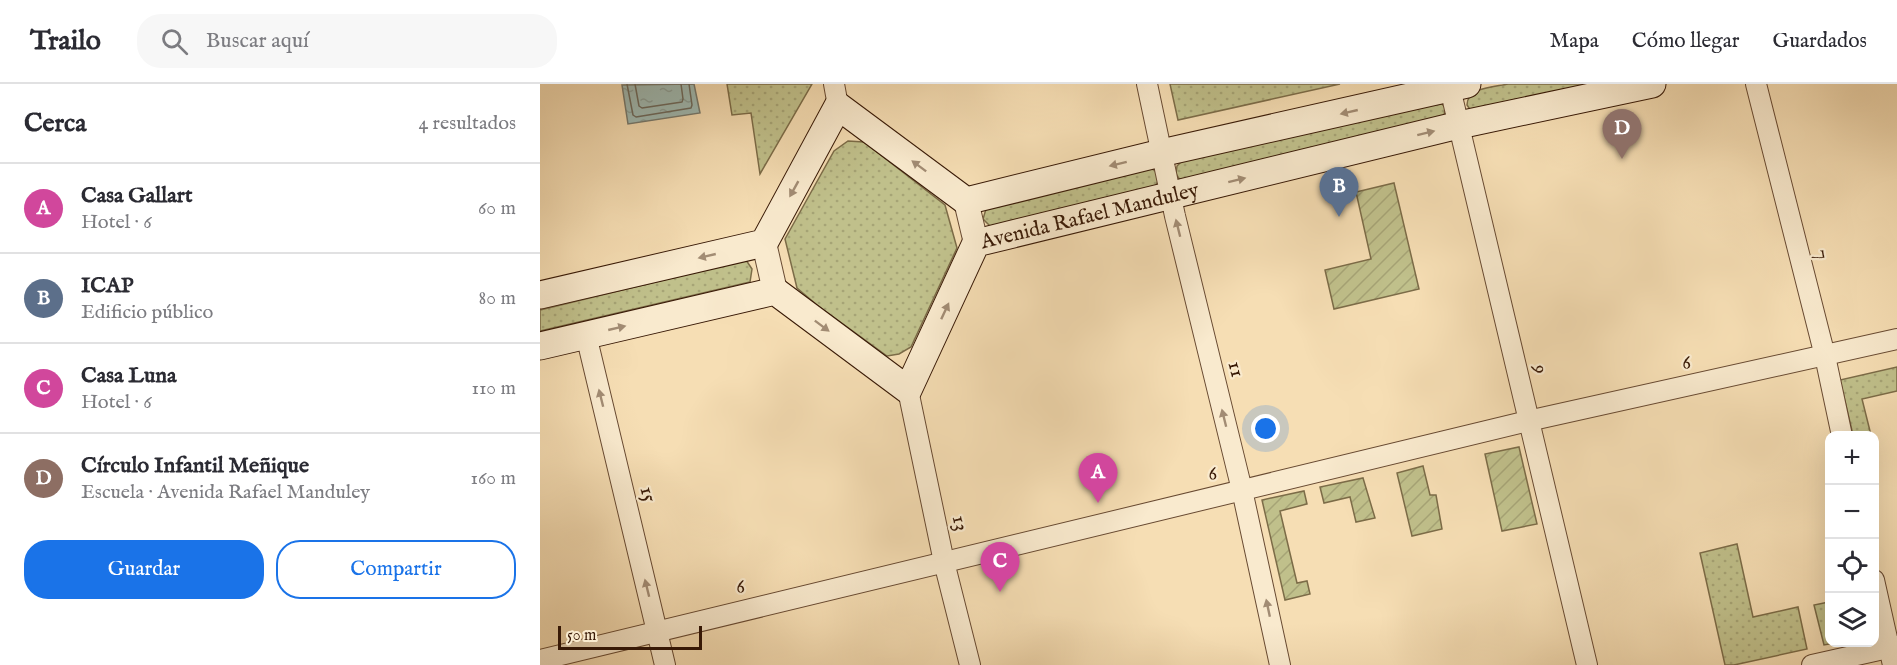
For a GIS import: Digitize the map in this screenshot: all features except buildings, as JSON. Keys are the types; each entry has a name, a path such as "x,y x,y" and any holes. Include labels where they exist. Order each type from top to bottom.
{"main road":[{"name":"Avenida Rafael Manduley","path":"908,390 976,243 1459,125 1653,84"},
{"name":"Avenida Rafael Manduley","path":"966,201 1455,85"},
{"path":"540,295 764,243 836,95 966,201"},
{"path":"540,346 775,291 908,390"}],"street":[{"name":"11","path":"1147,84 1170,197 1242,490 1280,665"},
{"name":"7","path":"1756,84 1825,356 1841,431"},
{"name":"9","path":"1455,85 1459,125 1587,665"},
{"path":"966,201 976,243"},
{"path":"764,243 775,291"},
{"name":"15","path":"586,335 665,665"},
{"name":"6","path":"540,660 1528,421 1897,339"},
{"name":"13","path":"908,390 944,562 970,665"},
{"path":"1812,665 1893,653 1878,593"}],"green space":[{"path":"727,84 812,84 760,174 751,113 732,115"},
{"path":"1170,84 1340,84 1178,120"},
{"path":"1508,84 1605,84 1471,111 1467,105 1468,99 1477,91"},
{"path":"1440,102 1445,107 1444,117 1180,180 1176,174 1177,166 1182,161"},
{"path":"848,141 864,142 945,205 957,248 911,347 899,354 887,356 797,288 785,239 834,151"},
{"path":"1150,168 1156,171 1158,181 1155,187 991,227 983,219 986,209"},
{"path":"1394,183 1419,289 1334,309 1325,270 1371,259 1356,192"},
{"path":"746,260 752,269 750,282 540,331 540,310"},
{"path":"1897,367 1897,391 1862,399 1870,431 1852,431 1840,380"},
{"path":"1519,447 1537,524 1502,531 1485,454"},
{"path":"1423,466 1430,495 1436,495 1442,529 1412,536 1397,473"},
{"path":"1363,478 1375,518 1356,522 1350,497 1324,503 1320,487"},
{"path":"1304,491 1307,504 1280,511 1297,583 1307,581 1310,594 1285,600 1262,500"},
{"path":"1737,544 1753,617 1798,607 1807,649 1725,665 1700,553"},
{"path":"1825,603 1825,645 1824,645 1814,605"}],"water":[{"path":"694,84 700,113 628,124 622,85"}],"place":[{"name":"Círculo Infantil Meñique","path":"1622,159"},
{"name":"ICAP","path":"1339,217"},
{"name":"Casa Gallart","path":"1098,503"},
{"name":"Casa Luna","path":"1000,592"}]}
